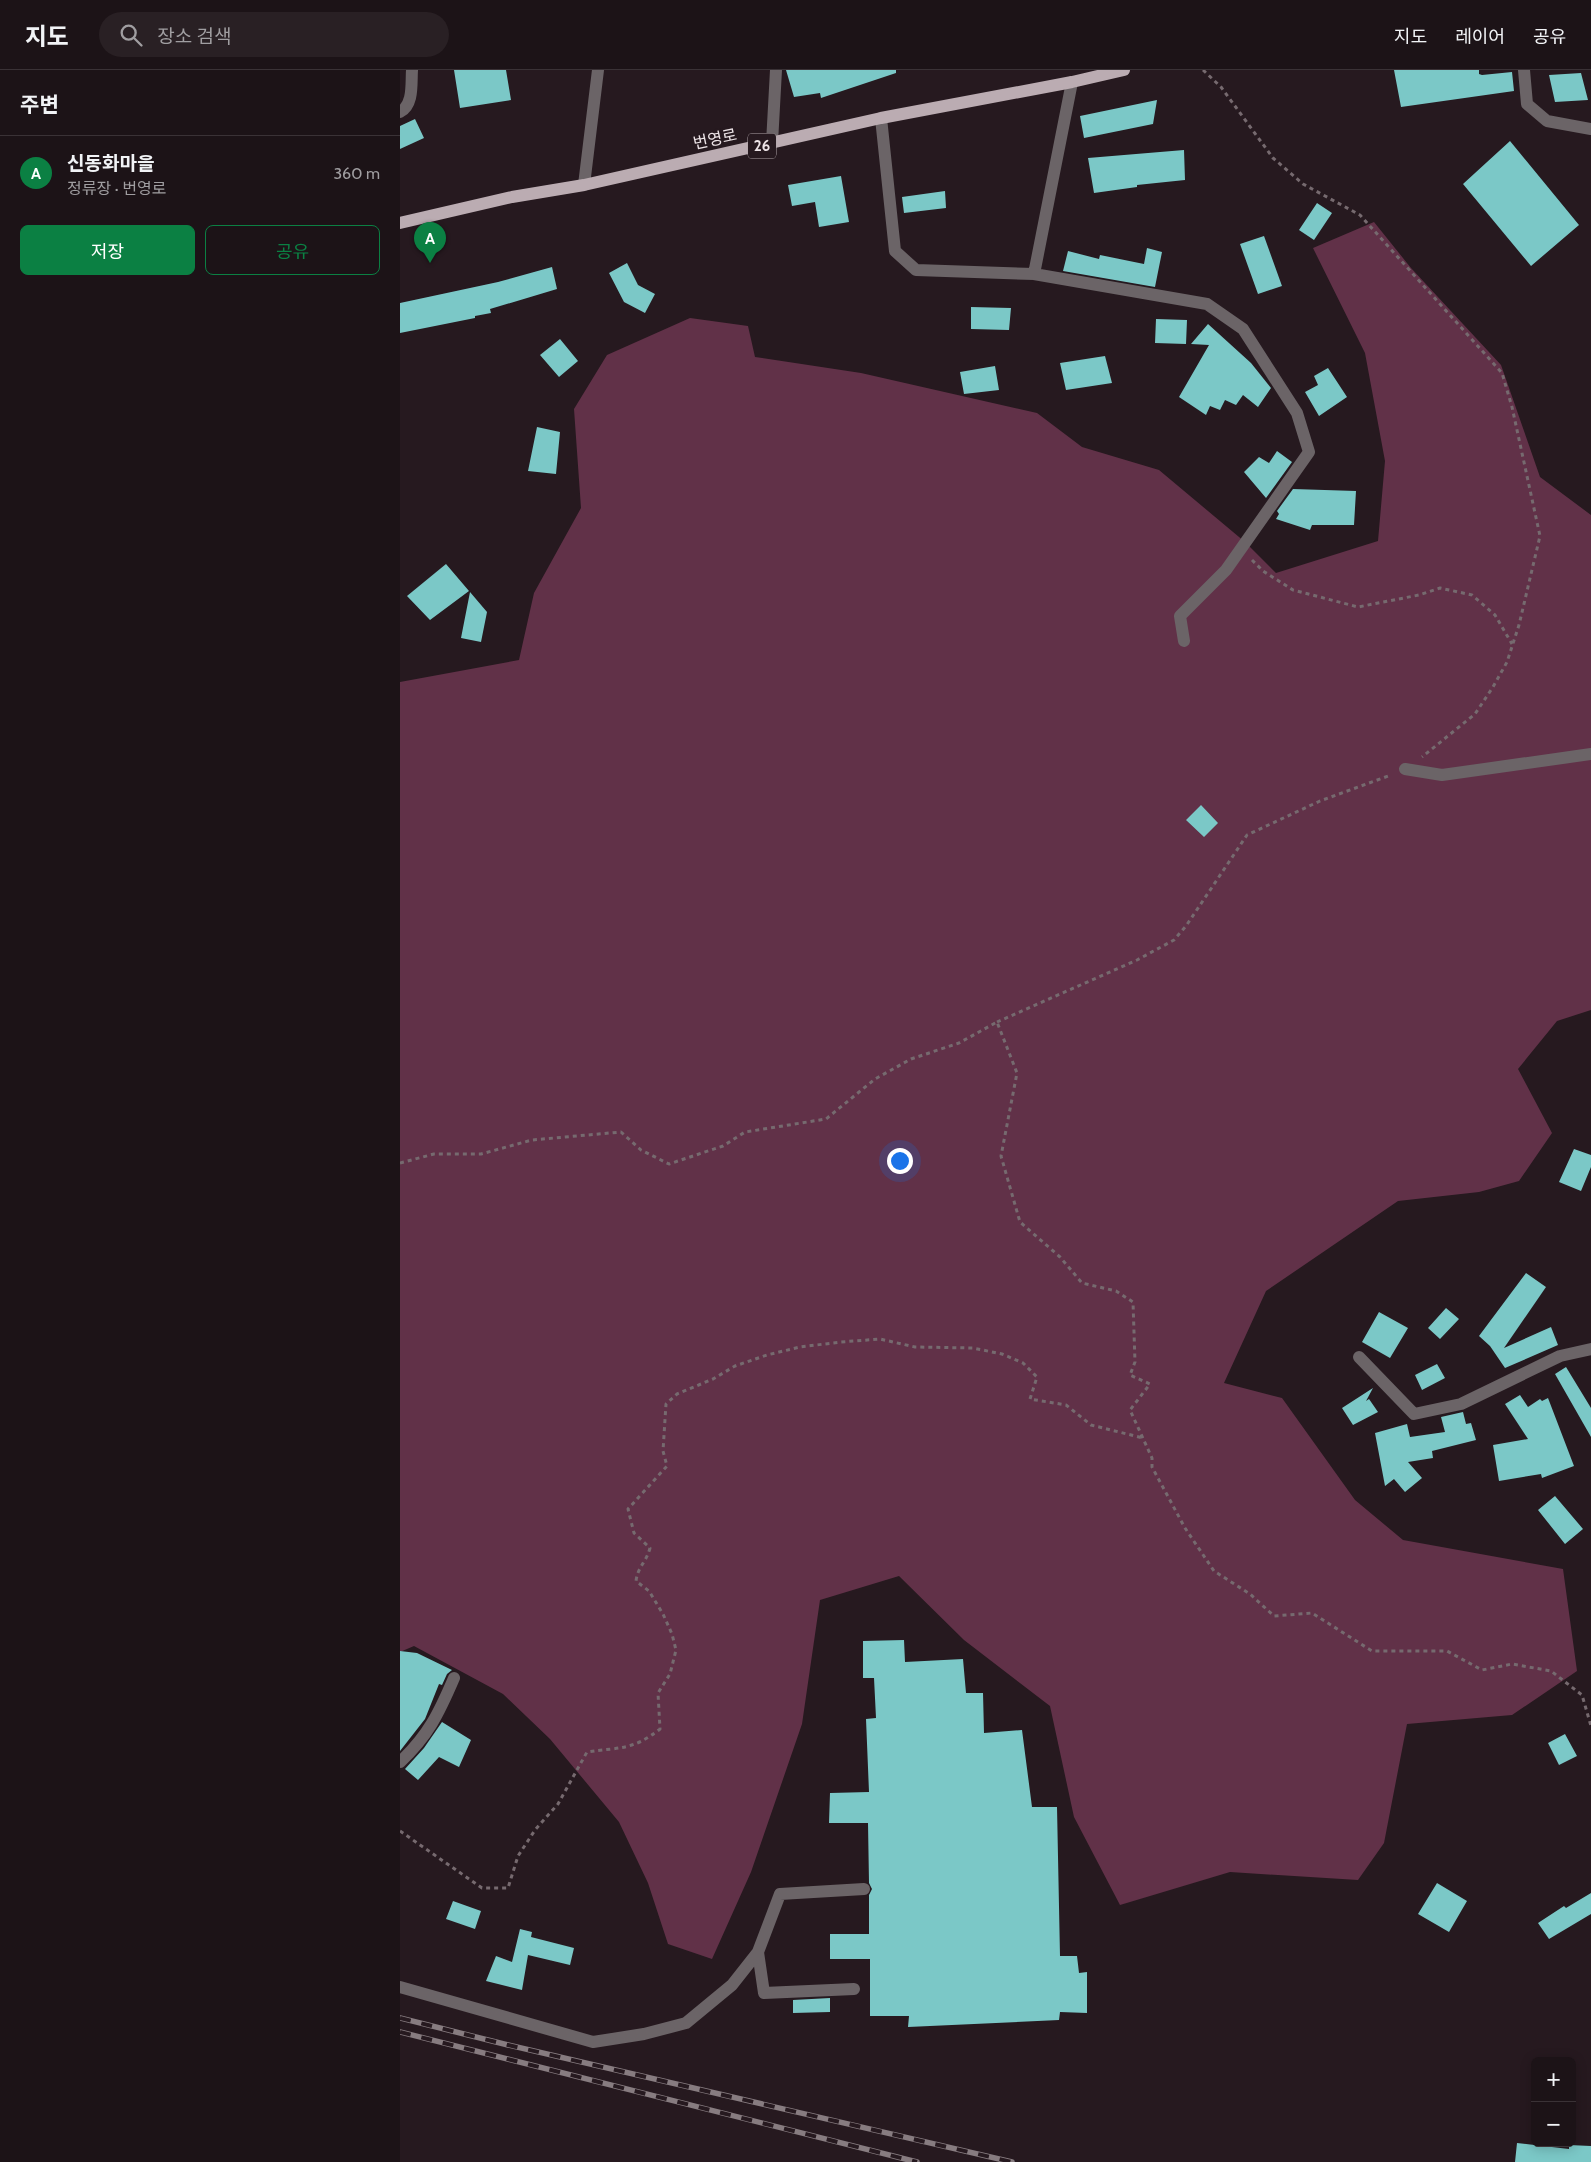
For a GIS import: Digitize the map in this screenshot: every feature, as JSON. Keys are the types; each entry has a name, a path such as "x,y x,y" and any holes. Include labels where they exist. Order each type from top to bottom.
{"main road":[{"name":"번영로","path":"400,224 512,197 584,185 881,118 1072,82 1124,70"}],"street":[{"path":"400,112 404,110 410,100 412,70"},
{"path":"584,185 598,70"},
{"path":"772,143 776,70"},
{"path":"1524,70 1528,104 1534,110 1547,121 1591,129"},
{"path":"1034,274 1072,82"},
{"path":"881,118 895,251 916,270 1034,274 1207,304 1243,329 1297,413 1309,452 1226,570 1180,616 1184,641"},
{"path":"1405,769 1442,775 1591,754"},
{"path":"1359,1358 1414,1414 1461,1404 1560,1356 1591,1349"},
{"path":"400,1762 417,1746 438,1716 454,1678"},
{"path":"400,1987 592,2042 644,2034 686,2023 732,1985 758,1952 780,1894 864,1889"},
{"path":"758,1952 764,1992 854,1989"}],"path":[{"path":"400,1163 434,1154 481,1154 532,1140 621,1132 641,1150 669,1164 723,1146 745,1132 826,1119 874,1079 911,1059 959,1043 997,1022 1137,960 1174,940 1186,926 1247,836 1320,801 1405,769 1432,750 1475,714 1507,662 1540,536 1512,407 1502,373 1360,215 1303,184 1273,158 1221,87 1203,70"},
{"path":"1241,549 1263,571 1293,590 1358,607 1419,595 1440,588 1472,595 1495,615 1512,645"},
{"path":"997,1022 1017,1073 1001,1156 1020,1222 1060,1257 1082,1283 1116,1290 1133,1302 1135,1362 1130,1375 1150,1384 1130,1410 1152,1458 1152,1466 1184,1528 1214,1571 1250,1594 1274,1616 1312,1613 1372,1651 1446,1651 1482,1670 1512,1664 1551,1671 1582,1695 1591,1726"},
{"path":"400,1831 482,1888 508,1888 518,1856 535,1830 558,1804 587,1752 631,1747 646,1740 660,1729 658,1693 670,1674 676,1650 672,1634 663,1614 649,1591 636,1581 638,1569 647,1560 650,1548 634,1533 628,1509 667,1466 663,1451 666,1404 677,1394 713,1379 735,1366 767,1355 800,1347 880,1339 915,1347 973,1348 1002,1354 1023,1363 1037,1377 1030,1399 1066,1405 1091,1425 1143,1438"}],"shaded area":[{"path":"1374,222 1411,268 1501,365 1540,477 1591,515 1591,1010 1557,1021 1518,1069 1552,1133 1519,1181 1479,1192 1398,1201 1266,1291 1224,1383 1282,1398 1355,1500 1403,1540 1563,1569 1577,1671 1512,1715 1407,1724 1384,1843 1358,1880 1230,1872 1120,1905 1074,1817 1050,1706 964,1640 899,1576 820,1600 802,1724 751,1872 712,1959 668,1944 648,1883 619,1822 550,1739 503,1694 414,1646 400,1652 400,682 519,660 534,593 581,508 574,409 607,355 690,318 748,326 755,357 861,373 1037,413 1082,447 1159,470 1245,542 1276,573 1378,541 1385,461 1365,353 1313,248"}],"building":[{"path":"454,70 506,70 511,100 460,108"},
{"path":"786,70 896,70 896,73 821,98 820,93 794,97"},
{"path":"1394,70 1479,70 1479,74 1482,75 1512,72 1514,91 1401,107"},
{"path":"1581,73 1588,100 1555,102 1549,75"},
{"path":"1157,100 1153,124 1084,138 1080,116"},
{"path":"415,119 424,138 400,149 400,126"},
{"path":"1510,141 1579,225 1531,266 1463,184"},
{"path":"1184,150 1185,180 1137,185 1137,187 1094,193 1088,158"},
{"path":"841,176 849,222 819,227 815,202 792,206 788,185"},
{"path":"945,191 946,208 904,213 902,197"},
{"path":"1317,203 1332,213 1314,240 1299,230"},
{"path":"1264,236 1282,286 1258,294 1240,244"},
{"path":"1147,248 1162,252 1155,287 1063,271 1068,251 1099,259 1100,255 1144,264"},
{"path":"627,263 638,285 655,294 645,313 624,302 609,273"},
{"path":"552,267 557,289 490,309 491,313 475,316 475,318 400,333 400,303 498,282"},
{"path":"971,307 1011,308 1009,330 971,329"},
{"path":"1156,319 1187,320 1186,344 1155,343"},
{"path":"1208,324 1251,363 1271,388 1258,407 1243,395 1236,405 1225,400 1220,410 1210,406 1206,415 1179,397 1209,345 1191,344"},
{"path":"560,339 578,361 559,377 540,355"},
{"path":"1105,356 1112,383 1066,390 1060,363"},
{"path":"995,366 999,390 964,394 960,372"},
{"path":"1328,368 1347,397 1319,416 1305,392 1318,385 1314,376"},
{"path":"537,427 560,432 556,474 528,471"},
{"path":"1277,451 1292,462 1266,498 1244,472 1259,457 1269,463"},
{"path":"1293,489 1356,491 1354,525 1312,525 1310,530 1276,519 1279,514 1277,511"},
{"path":"446,564 469,591 430,620 407,596"},
{"path":"470,592 487,612 481,642 461,638"},
{"path":"1201,805 1218,823 1204,837 1186,820"},
{"path":"1574,1149 1591,1155 1591,1167 1581,1191 1559,1182"},
{"path":"1526,1273 1546,1287 1504,1348 1551,1327 1558,1345 1505,1368 1490,1346 1479,1336"},
{"path":"1446,1308 1459,1319 1440,1339 1428,1328"},
{"path":"1379,1312 1408,1328 1390,1358 1362,1342"},
{"path":"1437,1364 1445,1378 1422,1390 1415,1375"},
{"path":"1566,1367 1591,1408 1591,1437 1555,1374"},
{"path":"1373,1388 1366,1401 1369,1399 1378,1412 1353,1425 1342,1408"},
{"path":"1520,1395 1528,1407 1540,1399 1542,1401 1548,1398 1574,1466 1542,1478 1541,1474 1499,1481 1493,1445 1528,1439 1505,1404"},
{"path":"1463,1412 1466,1424 1471,1423 1476,1440 1432,1451 1433,1458 1408,1462 1422,1478 1405,1492 1394,1479 1385,1486 1375,1433 1407,1424 1410,1437 1445,1432 1441,1417"},
{"path":"1555,1496 1583,1529 1565,1544 1538,1510"},
{"path":"904,1640 905,1662 963,1659 966,1693 983,1693 984,1733 1022,1730 1032,1807 1057,1807 1060,1956 1077,1956 1079,1973 1087,1972 1087,2013 1060,2012 1059,2020 908,2027 909,2016 870,2016 870,1959 830,1959 830,1934 869,1934 869,1895 872,1889 869,1883 868,1823 829,1823 830,1793 869,1792 866,1719 876,1718 874,1678 863,1678 863,1641"},
{"path":"400,1651 417,1653 452,1670 447,1674 442,1685 439,1684 425,1719 400,1751"},
{"path":"442,1722 471,1740 459,1767 439,1757 418,1780 405,1769 424,1748"},
{"path":"1565,1734 1577,1756 1559,1765 1548,1743"},
{"path":"1437,1883 1467,1901 1449,1932 1418,1914"},
{"path":"1591,1893 1591,1914 1549,1939 1538,1923 1564,1906 1566,1908"},
{"path":"453,1901 481,1911 475,1929 446,1919"},
{"path":"520,1929 532,1932 531,1937 574,1948 570,1965 528,1955 522,1990 486,1981 496,1956 512,1962"},
{"path":"830,1998 830,2012 793,2013 793,2000"},
{"path":"1517,2143 1531,2145 1531,2147 1569,2149 1569,2147 1576,2147 1576,2145 1591,2146 1591,2162 1515,2162"}],"railway":[{"path":"400,2018 508,2045 1012,2162"},
{"path":"400,2032 917,2162"}],"place":[{"name":"신동화마을","path":"430,263"}]}
